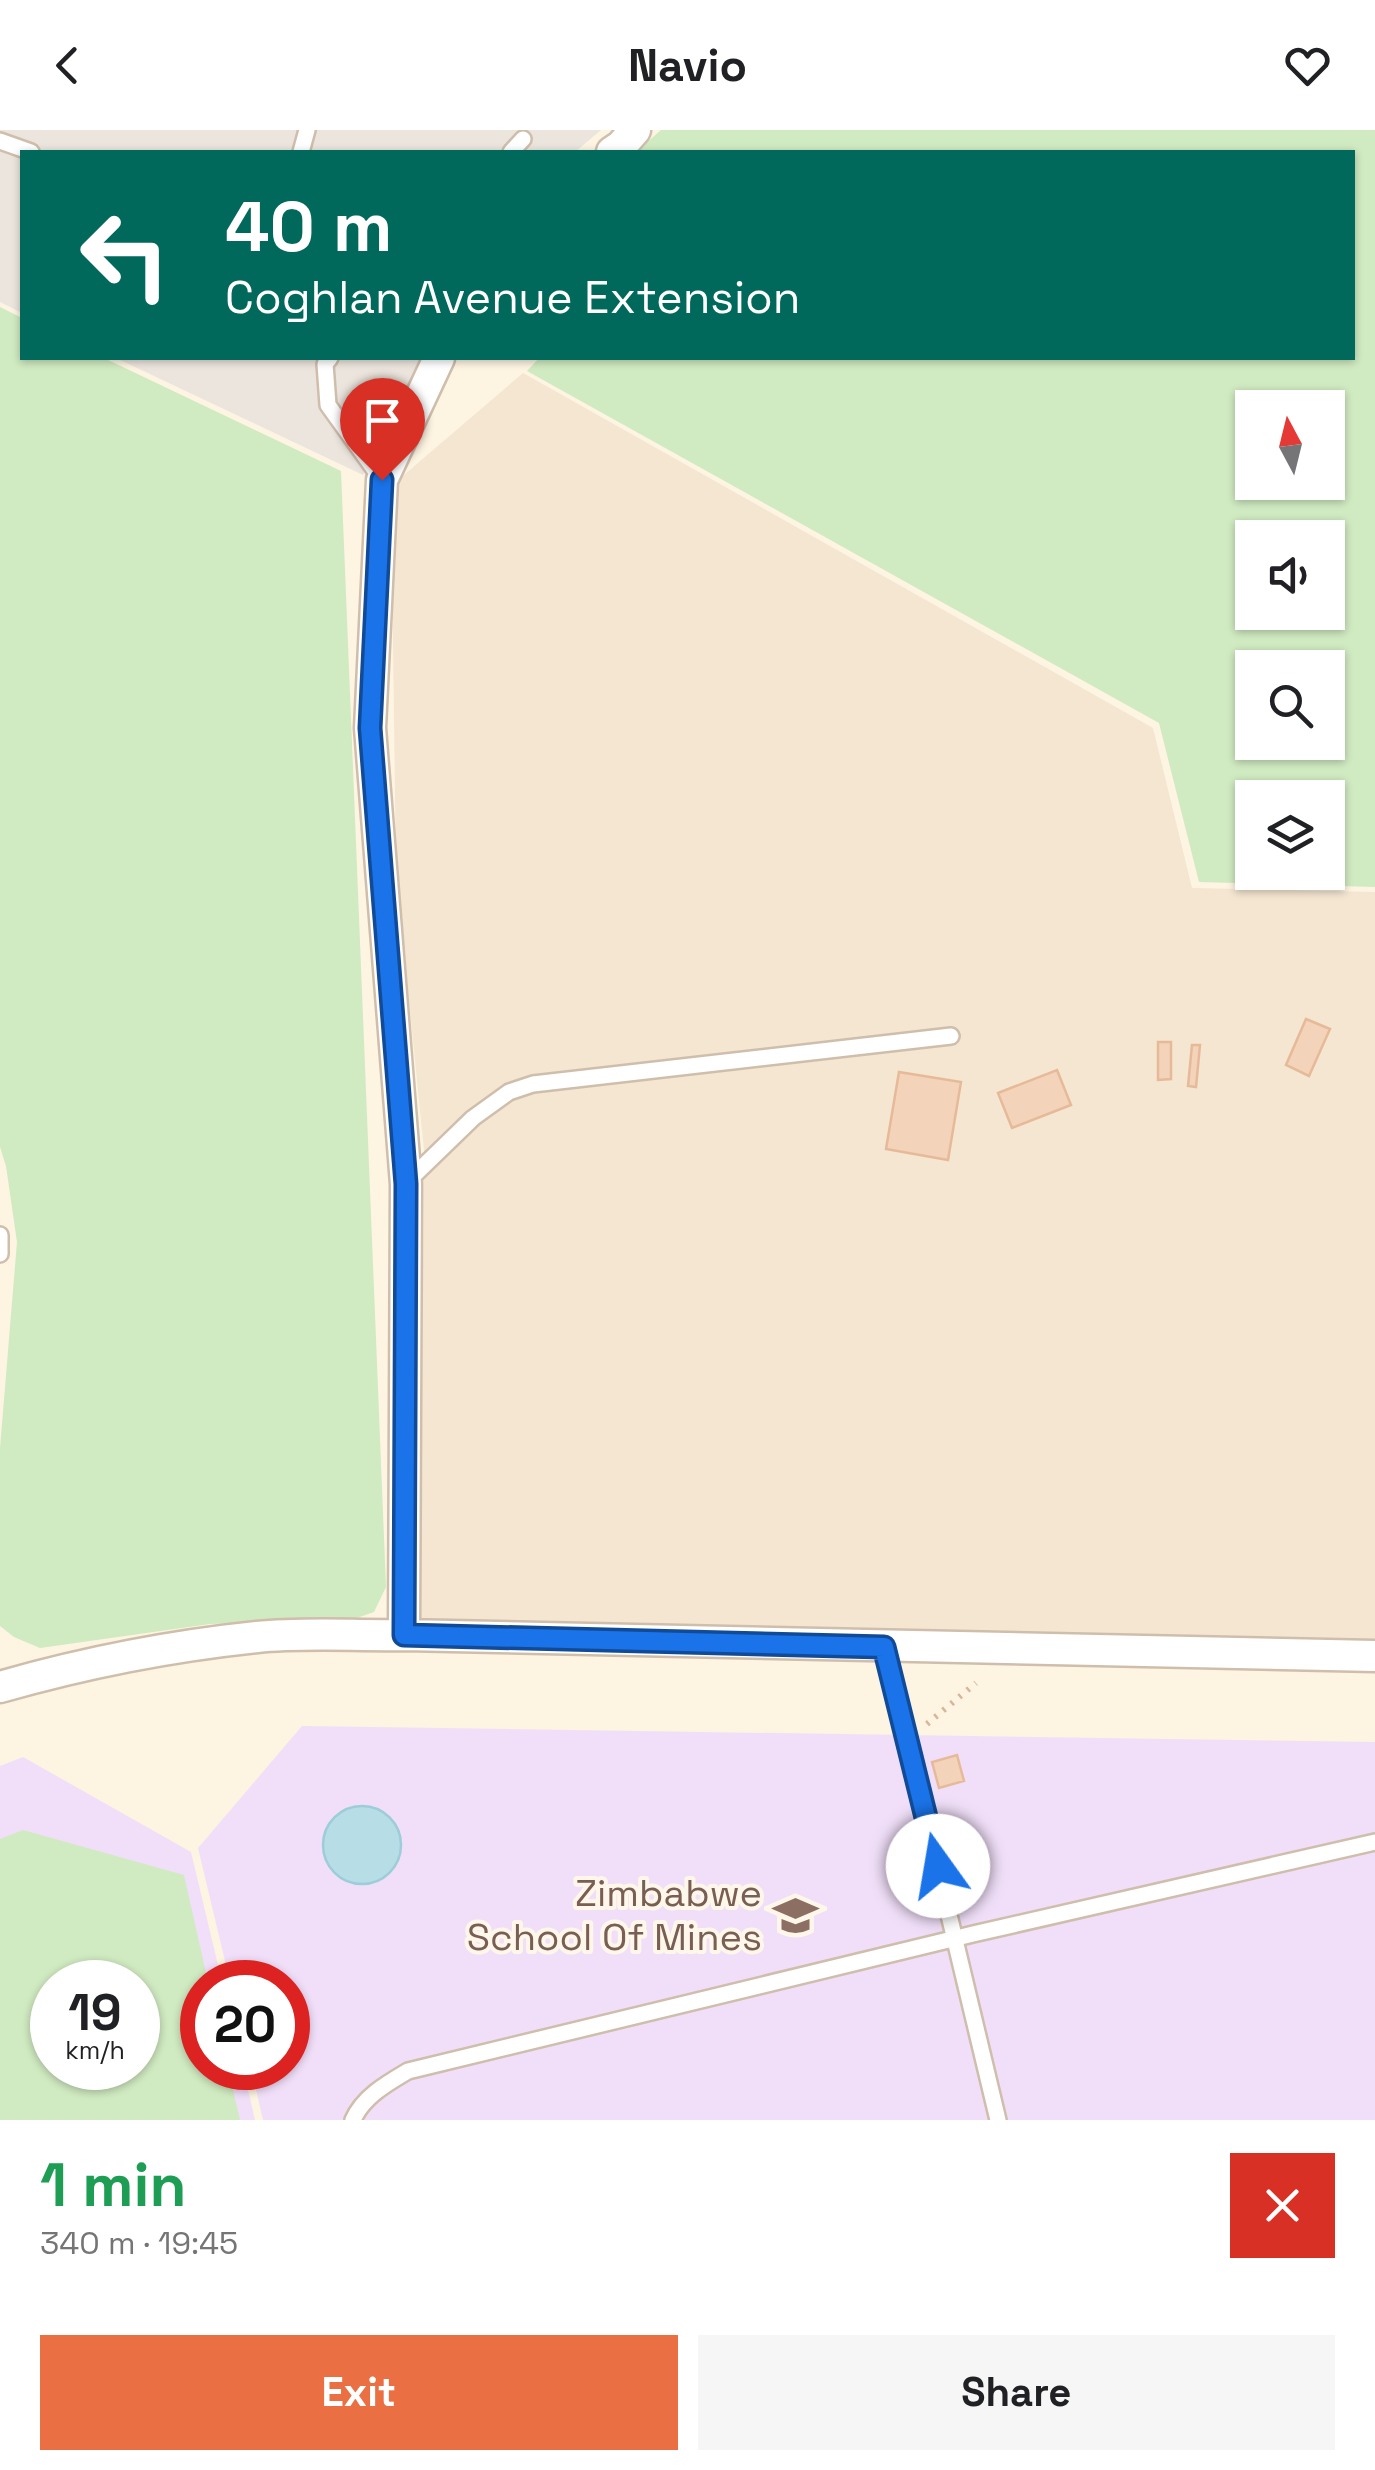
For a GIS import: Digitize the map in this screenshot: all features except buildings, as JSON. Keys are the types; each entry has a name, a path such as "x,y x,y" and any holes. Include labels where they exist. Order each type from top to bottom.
{"street":[{"path":"615,150 635,130"},
{"path":"404,1635 406,1184 370,728 382,480 438,360"},
{"path":"0,1687 149,1651 261,1637 404,1635 1375,1656"}],"lane":[{"path":"512,150 524,139"},
{"path":"0,140 25,150"},
{"path":"329,360 328,406 382,480"},
{"path":"406,1184 473,1118 509,1092 533,1084 951,1036"},
{"path":"0,1235 0,1254"},
{"path":"884,1647 998,2120"},
{"path":"353,2120 358,2108 408,2071 955,1938 1375,1842"}],"shaded area":[{"path":"0,130 601,130 577,150 20,150 20,312 0,302"},
{"path":"120,360 424,360 363,475"},
{"path":"523,373 1153,728 1192,888 1375,892 1375,1644 420,1621 424,1150 396,870 391,486"},
{"name":"Zimbabwe School Of Mines","path":"302,1726 1375,1742 1375,2120 263,2120 256,2090 310,2090 310,1960 225,1960 198,1848"},
{"path":"23,1757 191,1852 217,1960 180,1960 180,2090 248,2090 255,2120 0,2120 0,1766"}],"green space":[{"path":"661,130 1375,130 1375,887 1345,886 1345,780 1235,780 1235,883 1199,882 1159,723 527,371 537,360 1355,360 1355,150 638,150"},
{"path":"0,307 20,317 20,360 108,360 341,471 386,1587 374,1612 354,1619 210,1624 40,1648 0,1626 0,1448 17,1242 0,1147"},
{"path":"23,1830 184,1875 203,1960 180,1960 180,2090 233,2090 240,2120 0,2120 0,1839"}],"water":[{"path":"362,1806 390,1817 401,1845 390,1873 362,1884 334,1873 323,1845 334,1817"}],"place":[{"name":"Zimbabwe School Of Mines","path":"795,1915"}],"route":[{"path":"382,480 370,728 406,1184 404,1635 884,1647 938,1866"}]}
